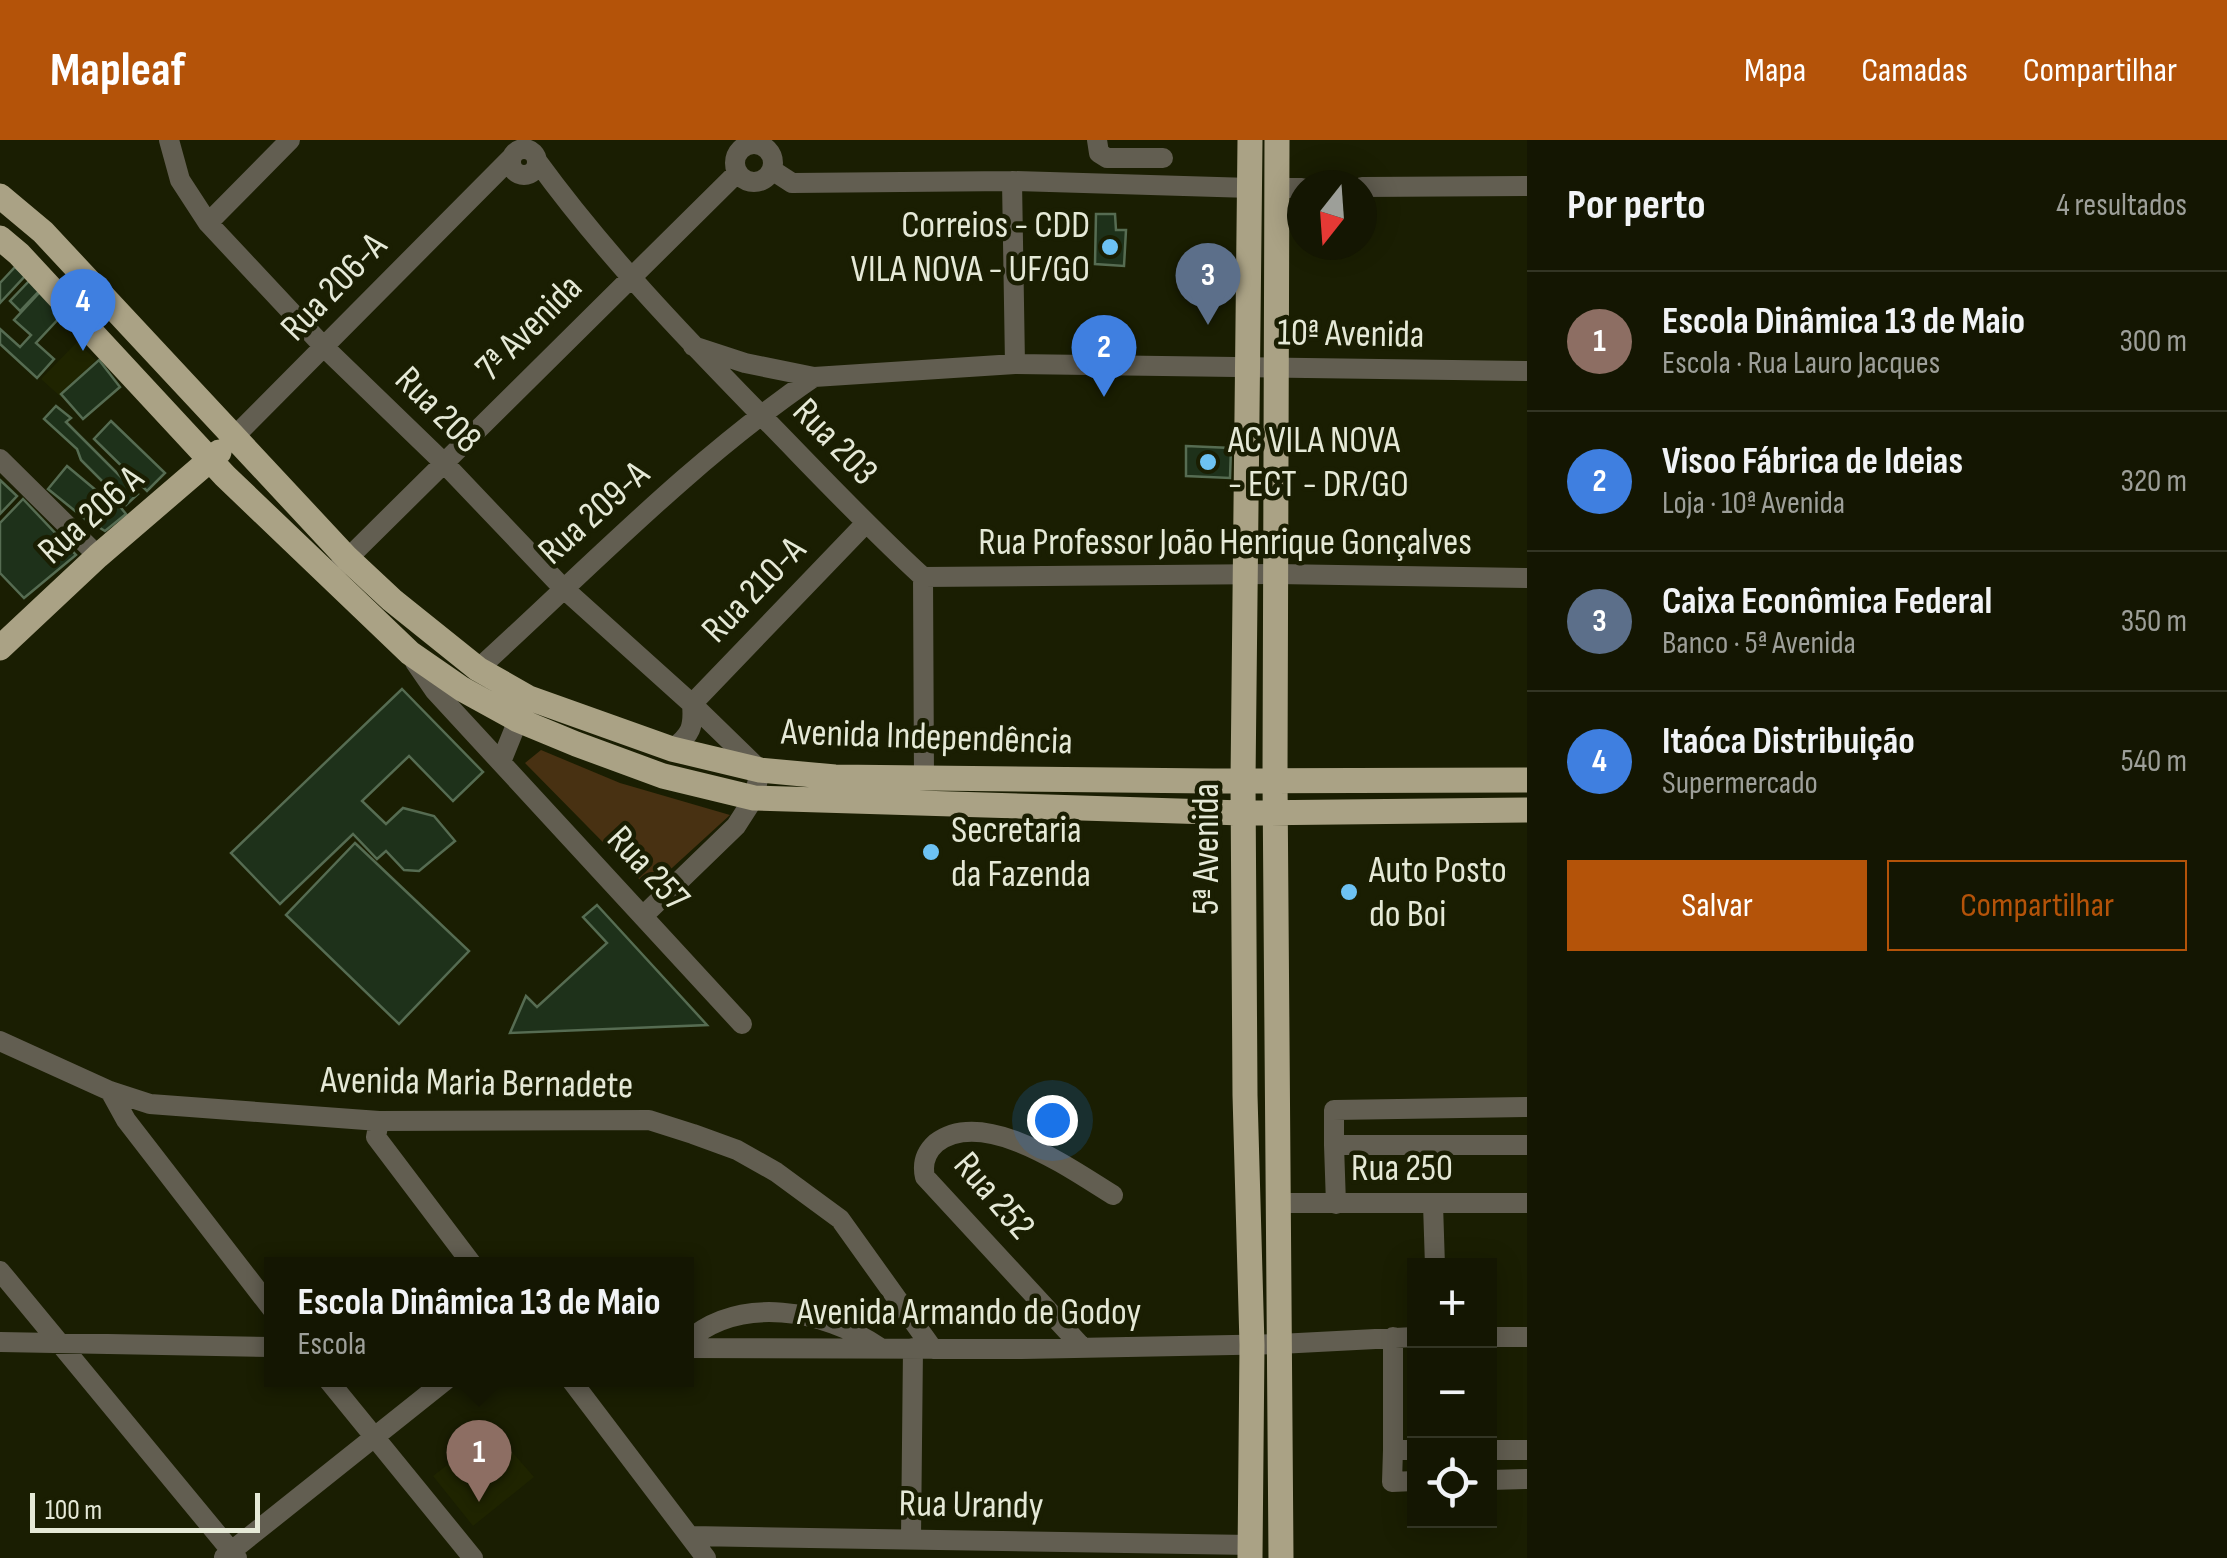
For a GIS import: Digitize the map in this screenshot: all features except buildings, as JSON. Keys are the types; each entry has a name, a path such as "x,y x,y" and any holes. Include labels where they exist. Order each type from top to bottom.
{"main road":[{"name":"5ª Avenida","path":"1250,140 1276,188 1248,368 1243,814 1252,1345 1250,1551"},
{"name":"5ª Avenida","path":"1277,140 1275,812 1281,1558"},
{"name":"Avenida Independência","path":"0,196 43,232 234,438 338,568 372,620 462,690 518,720 664,776 754,798 1243,814 1527,810"},
{"name":"Avenida Independência","path":"0,238 210,460 338,568 392,600 478,669 529,698 672,750 760,770 835,777 1527,780"},
{"name":"Rua 206 A","path":"0,648 98,556 234,438"},
{"path":"372,620 392,600"}],"street":[{"name":"Rua 208","path":"169,140 180,180 190,199 325,348 562,587 760,770"},
{"path":"208,223 290,140"},
{"path":"1098,140 1099,153 1106,158 1164,149 1161,185"},
{"path":"755,143 772,157 772,170 764,180 752,182 737,173 736,155 755,143"},
{"name":"Rua 206-A","path":"234,438 484,184 526,157"},
{"name":"Rua 203","path":"526,157 693,346 865,524 923,577"},
{"path":"772,170 792,184 1012,180 1276,188"},
{"name":"7ª Avenida","path":"338,568 737,173"},
{"path":"1012,180 1014,364"},
{"path":"1377,187 1527,186"},
{"name":"10ª Avenida","path":"693,346 745,363 814,376 1014,364 1527,372"},
{"path":"760,414 814,376"},
{"name":"Rua 209-A","path":"478,669 562,587 760,414"},
{"path":"0,459 98,556"},
{"name":"Rua 210-A","path":"692,704 865,524"},
{"name":"Rua Professor João Henrique Gonçalves","path":"923,577 1276,574 1527,578"},
{"path":"923,577 924,777"},
{"name":"Rua 257","path":"410,653 435,691 742,1024"},
{"path":"672,750 686,739 694,725 692,704"},
{"path":"501,762 518,720"},
{"path":"644,916 736,826 754,798 760,770"},
{"name":"Avenida Maria Bernadete","path":"0,1041 110,1091 150,1104 379,1121 649,1120 737,1150 776,1172 840,1219 923,1349"},
{"path":"110,1091 126,1120 264,1299"},
{"path":"1336,1204 1334,1110 1527,1107"},
{"path":"379,1121 376,1137 467,1257"},
{"name":"Rua 252","path":"1082,1347 926,1178 922,1166 926,1154 949,1136 1001,1136 1032,1146 1113,1195"},
{"path":"1334,1145 1527,1145"},
{"name":"Rua 250","path":"1277,1204 1527,1202"},
{"path":"1433,1204 1434,1258"},
{"path":"0,1270 230,1556 437,1387"},
{"path":"694,1336 732,1314 805,1315 842,1325 880,1348"},
{"path":"1404,1337 1404,1450 1392,1482 1407,1481"},
{"name":"Avenida Armando de Godoy","path":"694,1345 923,1349 1252,1345 1404,1337"},
{"path":"1497,1337 1527,1337"},
{"path":"0,1342 264,1347"},
{"path":"911,1538 923,1349"},
{"path":"334,1387 473,1558"},
{"path":"577,1387 706,1558"},
{"path":"1497,1450 1527,1450"},
{"path":"1497,1480 1527,1480"},
{"name":"Rua Urandy","path":"690,1536 911,1538 1250,1551"}],"shaded area":[{"path":"77,342 96,360 61,397 41,379"},
{"path":"541,750 620,783 730,815 649,889 525,763"},
{"path":"493,1430 534,1477 473,1526 433,1476"}],"place":[{"name":"Correios - CDD VILA NOVA - UF/GO","path":"1110,247"},
{"name":"Caixa Econômica Federal","path":"1208,325"},
{"name":"Itaóca Distribuição","path":"83,351"},
{"name":"Visoo Fábrica de Ideias","path":"1104,397"},
{"name":"AC VILA NOVA - ECT - DR/GO","path":"1208,462"},
{"name":"Secretaria da Fazenda","path":"931,852"},
{"name":"Auto Posto do Boi","path":"1349,892"},
{"name":"Escola Dinâmica 13 de Maio","path":"479,1502"}]}
